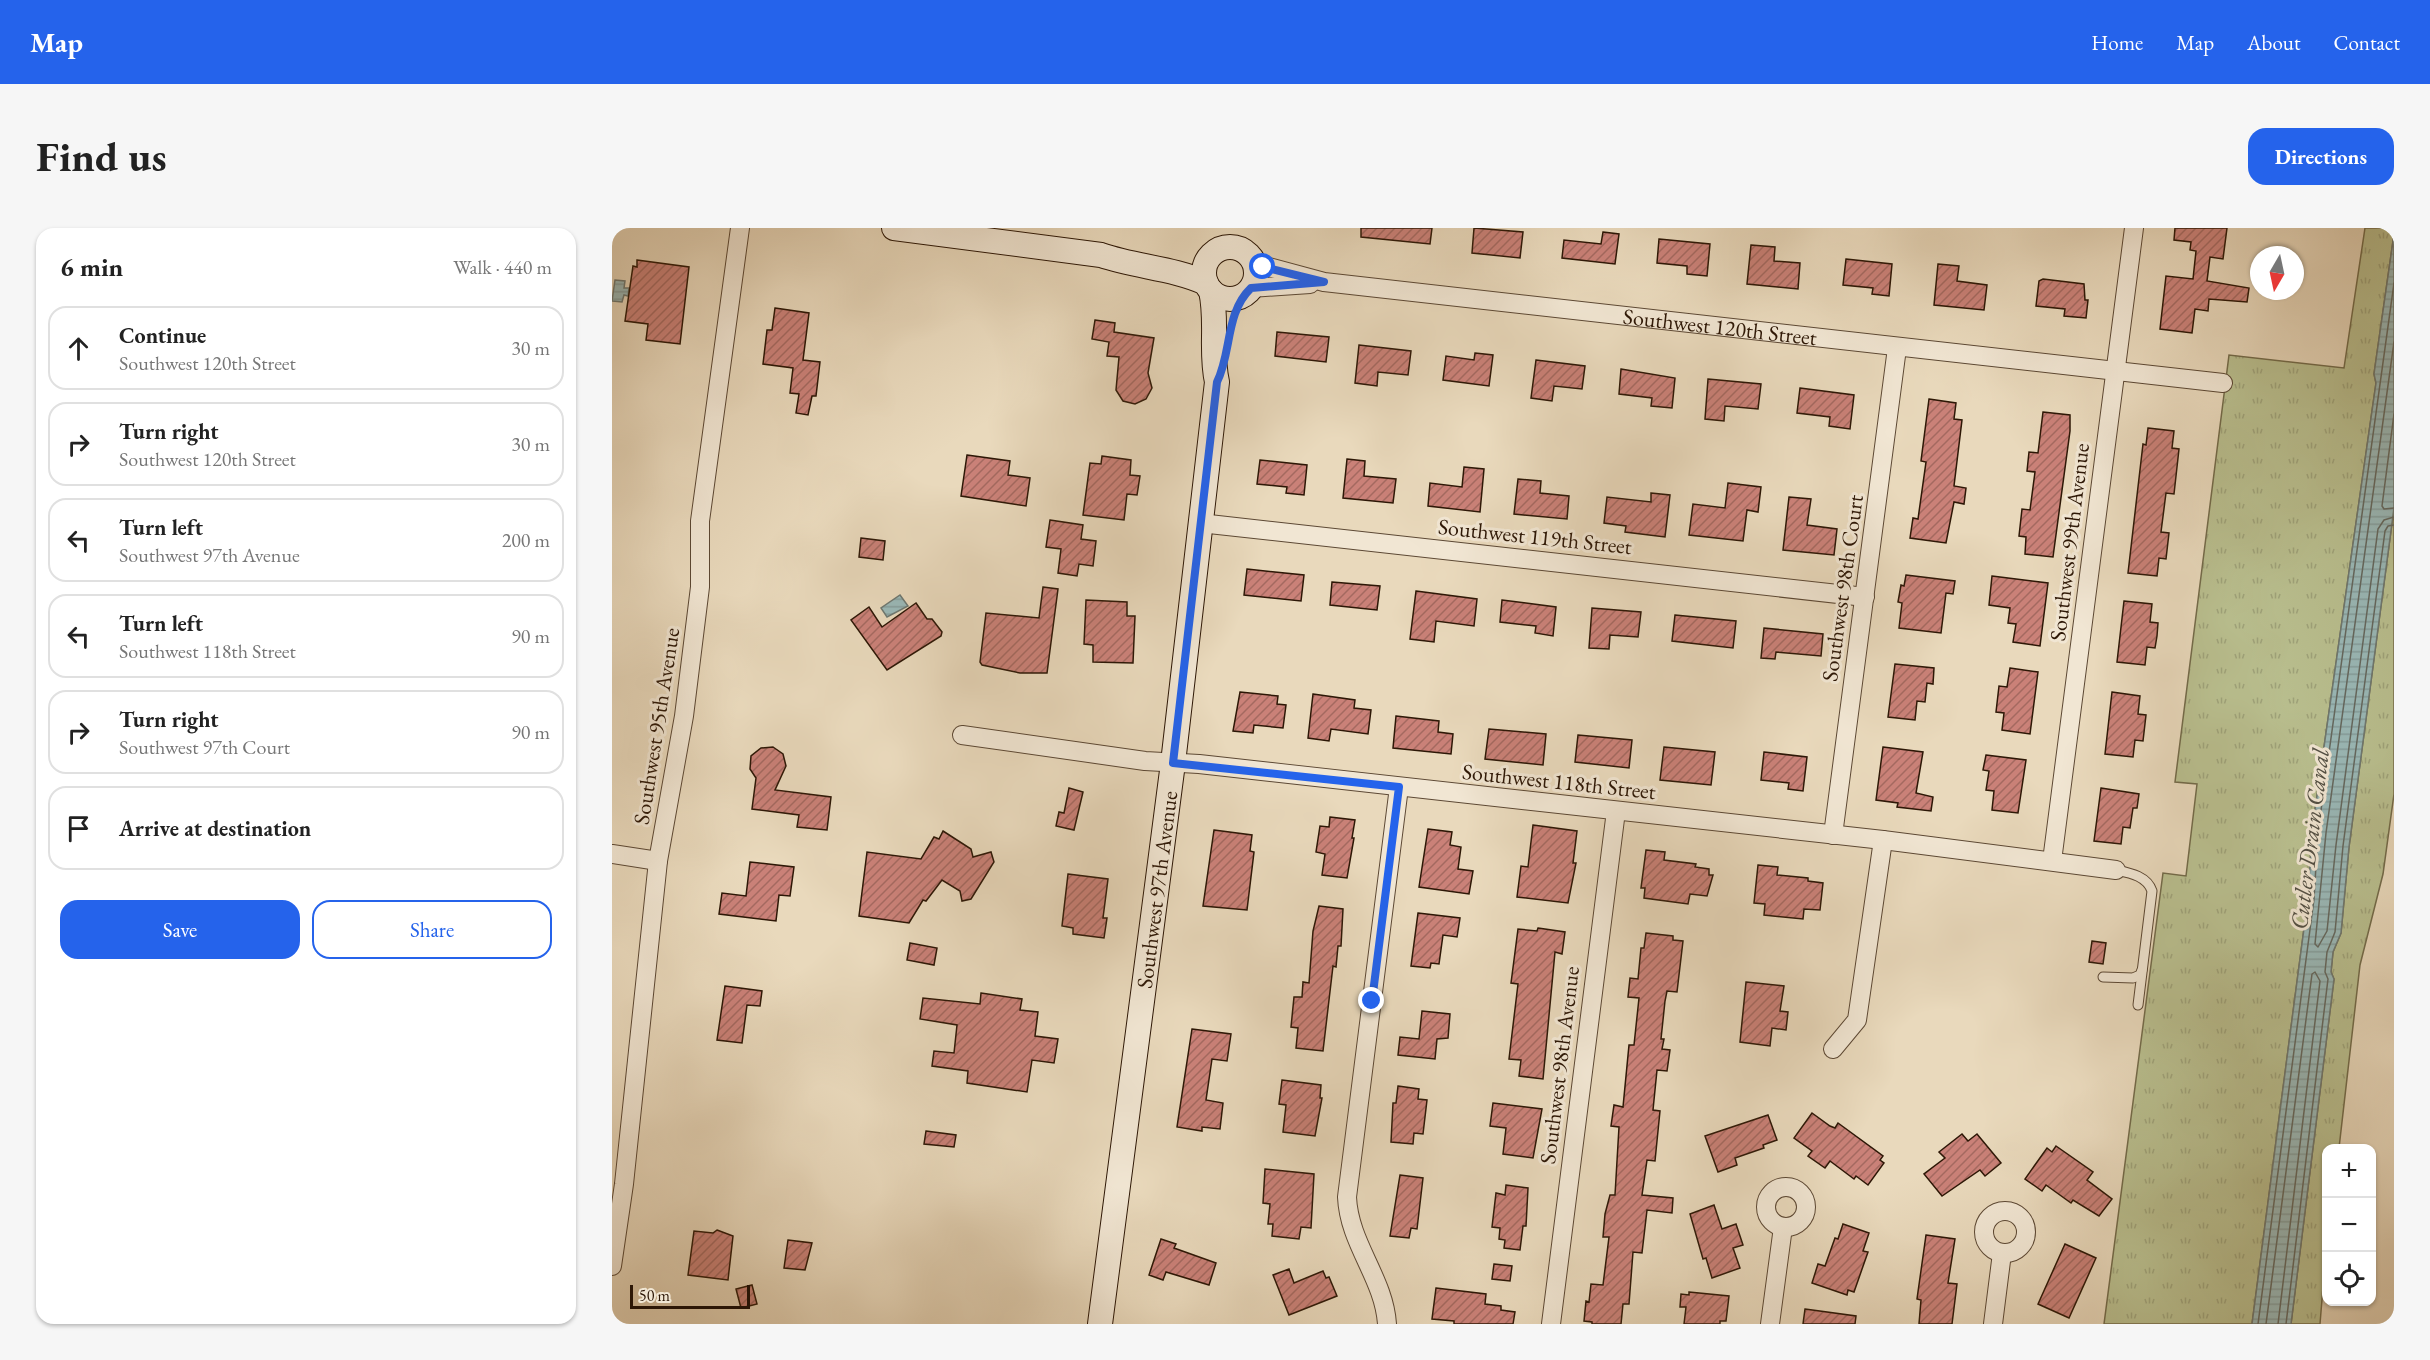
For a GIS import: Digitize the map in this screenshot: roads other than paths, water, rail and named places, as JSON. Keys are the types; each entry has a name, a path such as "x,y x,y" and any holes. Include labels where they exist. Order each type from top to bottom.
{"street":[{"name":"Southwest 95th Avenue","path":"612,1266 618,1183 658,861 684,716 700,587 700,521 740,228"},
{"path":"894,228 1101,255 1125,263 1184,273 1227,298 1247,291 1255,280 1244,228"},
{"name":"Southwest 99th Avenue","path":"2052,861 2134,228"},
{"path":"1101,255 1125,252 1193,257 1220,243 1236,248 1252,260"},
{"path":"1209,287 1205,266 1220,243"},
{"name":"Southwest 120th Street","path":"1252,260 1324,282 2223,383"},
{"name":"Southwest 120th Street","path":"1247,291 1324,282"},
{"name":"Southwest 97th Avenue","path":"1100,1324 1173,763 1217,382 1213,363 1216,312 1209,287"},
{"name":"Southwest 97th Avenue","path":"1217,382 1225,366 1234,315 1247,291"},
{"name":"Southwest 98th Court","path":"1833,835 1897,348"},
{"name":"Southwest 119th Street","path":"1200,524 1865,597"},
{"name":"Southwest 118th Street","path":"962,735 1173,763 1883,840 2116,870"},
{"path":"1387,1324 1383,1295 1353,1232 1347,1197 1399,787"},
{"name":"Southwest 98th Avenue","path":"1551,1324 1616,811"},
{"path":"1833,1049 1857,1020 1883,840"},
{"path":"612,854 658,861"},
{"path":"1770,1324 1783,1227"},
{"path":"1993,1324 2002,1253"}],"lane":[{"name":"Southwest 118th Street","path":"2116,870 2134,875 2149,883 2152,902 2143,969"},
{"path":"2103,977 2137,977 2143,969"},
{"path":"2138,1005 2143,969"}],"water":[{"path":"2394,234 2394,508 2349,847 2341,933 2333,952 2331,972 2334,979 2291,1324 2252,1324 2308,898 2312,831 2376,383 2374,374"},
{"path":"615,280 625,281 624,288 629,288 628,296 624,295 622,302 612,301"},
{"path":"900,595 908,606 887,617 881,608"}],"water label":[{"name":"Cutler Drain Canal","path":"2310,839"}]}
